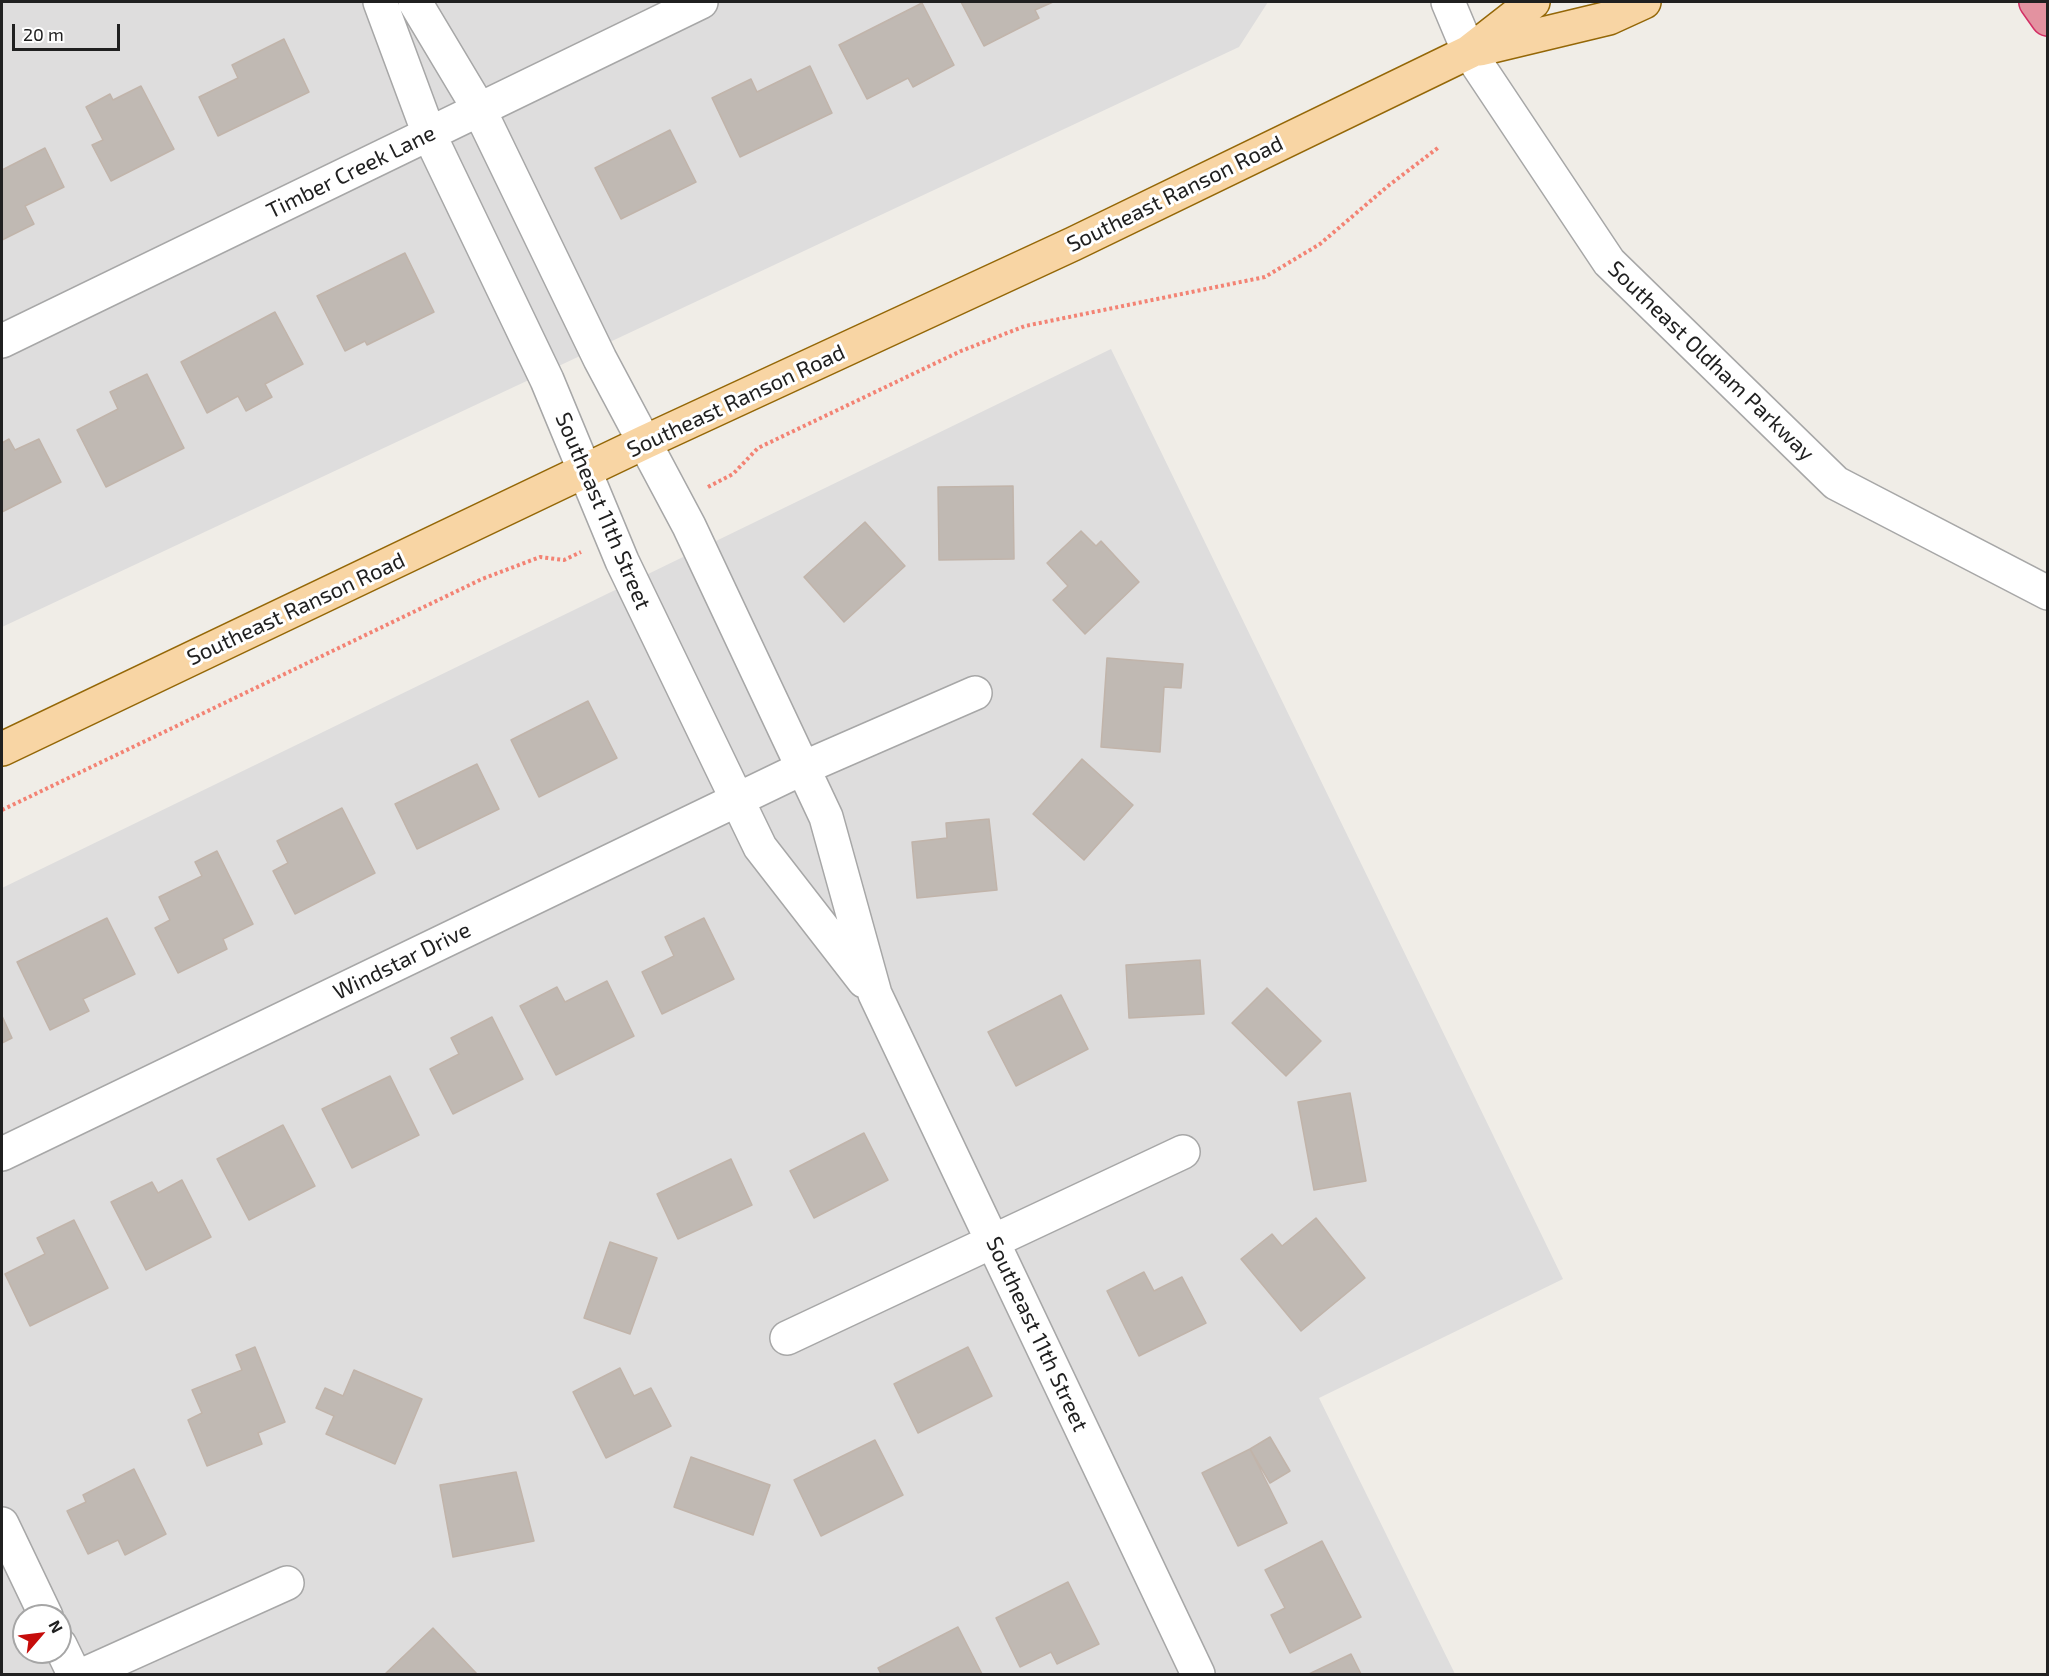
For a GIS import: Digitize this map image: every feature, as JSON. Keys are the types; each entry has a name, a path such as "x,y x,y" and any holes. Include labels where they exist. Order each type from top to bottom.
{"highway":[{"path":"2036,2 2048,19"}],"main road":[{"name":"Southeast Ranson Road","path":"2,749 645,442 1073,244 1469,52 1533,2"},
{"name":"Southeast Ranson Road","path":"1469,52 1609,18 1644,2"}],"street":[{"name":"Southeast 11th Street","path":"380,2 429,134 547,380 622,561 760,847 875,994"},
{"name":"Southeast 11th Street","path":"415,2 479,110 600,358 689,526 826,817 875,994 1198,1674"},
{"name":"Timber Creek Lane","path":"2,341 701,2"},
{"name":"Southeast Oldham Parkway","path":"1448,2 1469,52 1609,262 1836,483 2048,593"},
{"name":"Windstar Drive","path":"2,1154 803,768 975,693"},
{"path":"787,1338 992,1239 1183,1152"},
{"path":"2,1524 40,1604"},
{"path":"85,1674 287,1583"}],"path":[{"path":"732,474 758,448 962,351 1025,326 1265,277 1320,244 1388,186 1439,147"},
{"path":"2,810 482,579 540,557 564,560"}],"shaded area":[{"path":"2,2 1268,2 1239,47 2,627"},
{"path":"1111,349 1563,1279 1319,1398 1455,1674 2,1674 2,888"}],"building":[{"path":"961,2 1053,2 1035,10 1039,18 984,46"},
{"path":"922,3 954,65 913,87 908,78 867,99 839,45"},
{"path":"284,39 309,92 218,136 199,97 238,78 232,65"},
{"path":"810,66 832,113 740,157 712,98 751,79 757,92"},
{"path":"141,86 174,149 111,181 92,145 103,140 86,107 110,94 113,100"},
{"path":"670,130 696,182 621,219 595,168"},
{"path":"45,148 64,187 25,206 34,224 2,240 2,170"},
{"path":"405,253 434,312 367,345 365,341 345,351 317,296"},
{"path":"275,312 303,364 265,384 272,397 246,411 238,396 207,413 181,362"},
{"path":"147,374 184,448 106,487 77,430 118,409 110,392"},
{"path":"9,439 15,450 39,439 61,482 2,512 2,443"},
{"path":"1013,486 1014,559 939,560 938,487"},
{"path":"865,522 905,566 844,622 804,577"},
{"path":"1081,531 1096,546 1101,541 1139,582 1085,634 1053,600 1068,586 1047,563"},
{"path":"1107,658 1183,664 1181,688 1164,687 1160,752 1101,747"},
{"path":"588,701 617,758 539,797 511,740"},
{"path":"1082,759 1133,805 1084,860 1033,814"},
{"path":"477,764 499,809 417,849 395,804"},
{"path":"342,808 375,873 295,914 273,871 288,863 277,841"},
{"path":"989,819 997,890 917,898 912,842 947,838 946,823"},
{"path":"217,851 253,924 223,939 227,949 178,973 155,928 170,920 159,897 202,876 195,862"},
{"path":"107,918 135,974 83,999 89,1011 50,1030 17,962"},
{"path":"704,918 734,979 662,1014 642,972 674,956 665,937"},
{"path":"1200,960 1204,1014 1129,1018 1126,965"},
{"path":"607,981 634,1036 556,1075 520,1006 557,987 565,1002"},
{"path":"1267,988 1321,1041 1286,1076 1232,1023"},
{"path":"1061,995 1088,1049 1016,1086 988,1032"},
{"path":"2,1016 12,1038 2,1043"},
{"path":"492,1017 523,1079 453,1114 430,1069 459,1054 451,1038"},
{"path":"390,1076 419,1135 352,1168 322,1109"},
{"path":"1350,1093 1366,1181 1314,1190 1298,1102"},
{"path":"283,1125 315,1186 249,1220 217,1159"},
{"path":"864,1133 888,1180 814,1218 790,1171"},
{"path":"731,1159 752,1205 678,1239 657,1194"},
{"path":"182,1180 211,1237 146,1270 111,1202 152,1182 158,1193"},
{"path":"1316,1218 1365,1278 1301,1331 1241,1259 1272,1234 1282,1246"},
{"path":"74,1220 108,1288 30,1326 5,1274 45,1254 37,1238"},
{"path":"610,1242 657,1258 630,1334 584,1318"},
{"path":"1144,1272 1154,1291 1182,1277 1206,1323 1139,1356 1107,1291"},
{"path":"255,1347 285,1422 258,1433 262,1444 207,1466 188,1420 202,1413 192,1390 242,1370 236,1355"},
{"path":"968,1347 992,1396 918,1433 894,1384"},
{"path":"620,1368 634,1396 651,1388 671,1426 606,1458 573,1392"},
{"path":"354,1370 422,1399 395,1464 326,1434 334,1416 316,1408 325,1388 343,1396"},
{"path":"1270,1437 1290,1471 1270,1483 1250,1449"},
{"path":"875,1440 903,1495 821,1536 794,1480"},
{"path":"1250,1449 1287,1523 1238,1546 1202,1473"},
{"path":"691,1457 770,1485 753,1535 674,1507"},
{"path":"134,1469 166,1534 125,1555 118,1540 88,1554 67,1511 86,1502 83,1495"},
{"path":"516,1472 534,1541 453,1557 440,1485"},
{"path":"1322,1541 1361,1617 1290,1653 1271,1615 1285,1608 1265,1570"},
{"path":"1068,1582 1099,1644 1057,1664 1051,1652 1020,1667 996,1618"},
{"path":"958,1627 982,1674 881,1674 878,1668"},
{"path":"433,1628 477,1674 385,1674"},
{"path":"1351,1654 1361,1674 1309,1674"}]}
